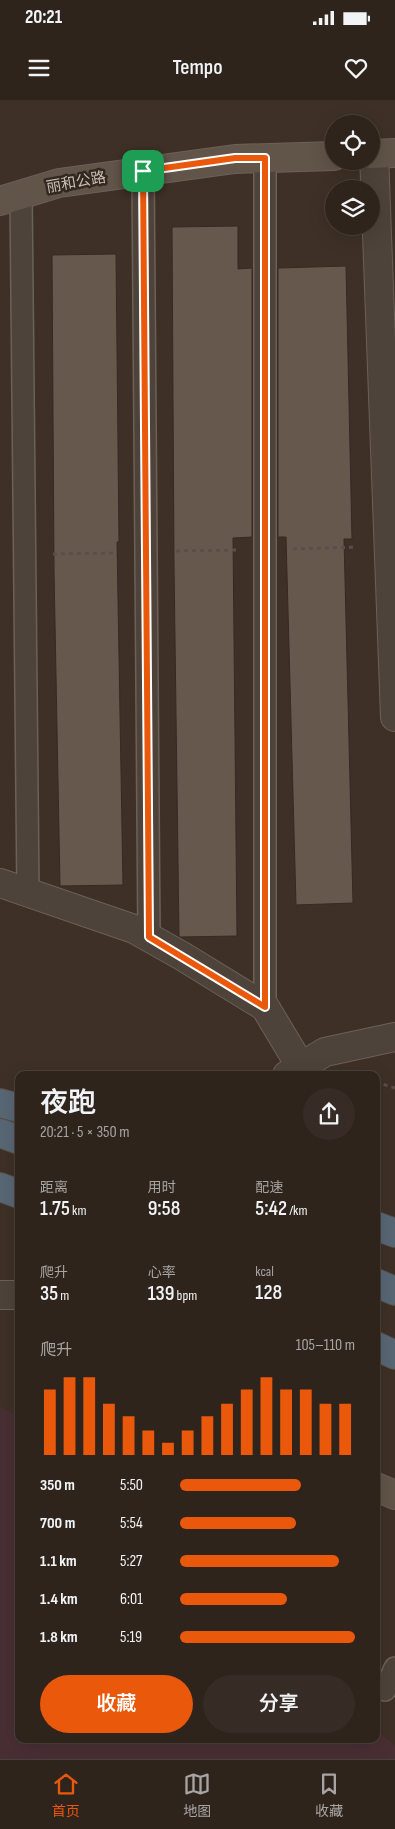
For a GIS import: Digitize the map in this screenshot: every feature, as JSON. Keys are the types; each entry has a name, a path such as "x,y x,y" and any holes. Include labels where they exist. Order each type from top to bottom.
{"highway":[{"path":"0,1103 15,1107"},
{"path":"0,1133 15,1139"},
{"path":"0,1187 15,1193"},
{"path":"380,1227 395,1232"},
{"path":"380,1285 395,1291"},
{"path":"380,1343 395,1349"},
{"path":"380,1348 395,1355"}],"main road":[{"name":"丽和公路","path":"11,198 59,183 235,158 325,156"},
{"path":"380,1489 395,1495"}],"street":[{"path":"380,154 395,717"},
{"path":"0,883 134,929 265,1007 294,1071 325,1052 395,1037"},
{"path":"0,1295 15,1294"}],"lane":[{"path":"265,158 265,1007"},
{"path":"143,171 149,937"},
{"path":"11,198 25,555 28,892"},
{"path":"385,1690 395,1668"}],"path":[{"path":"25,555 389,546"},
{"path":"380,1083 395,1088"}],"shaded area":[{"path":"0,1407 15,1414 15,1743 380,1743 380,1733 395,1745 395,1759 0,1759"}],"building":[{"path":"238,226 238,269 252,268 252,537 233,538 237,936 179,937 172,227"},
{"path":"116,254 119,542 117,542 123,885 60,886 54,570 52,255"},
{"path":"346,266 352,539 344,539 353,903 296,905 286,537 278,537 278,268"}],"route":[{"path":"235,158 265,158 265,1007 149,937 143,171 235,158"}]}
